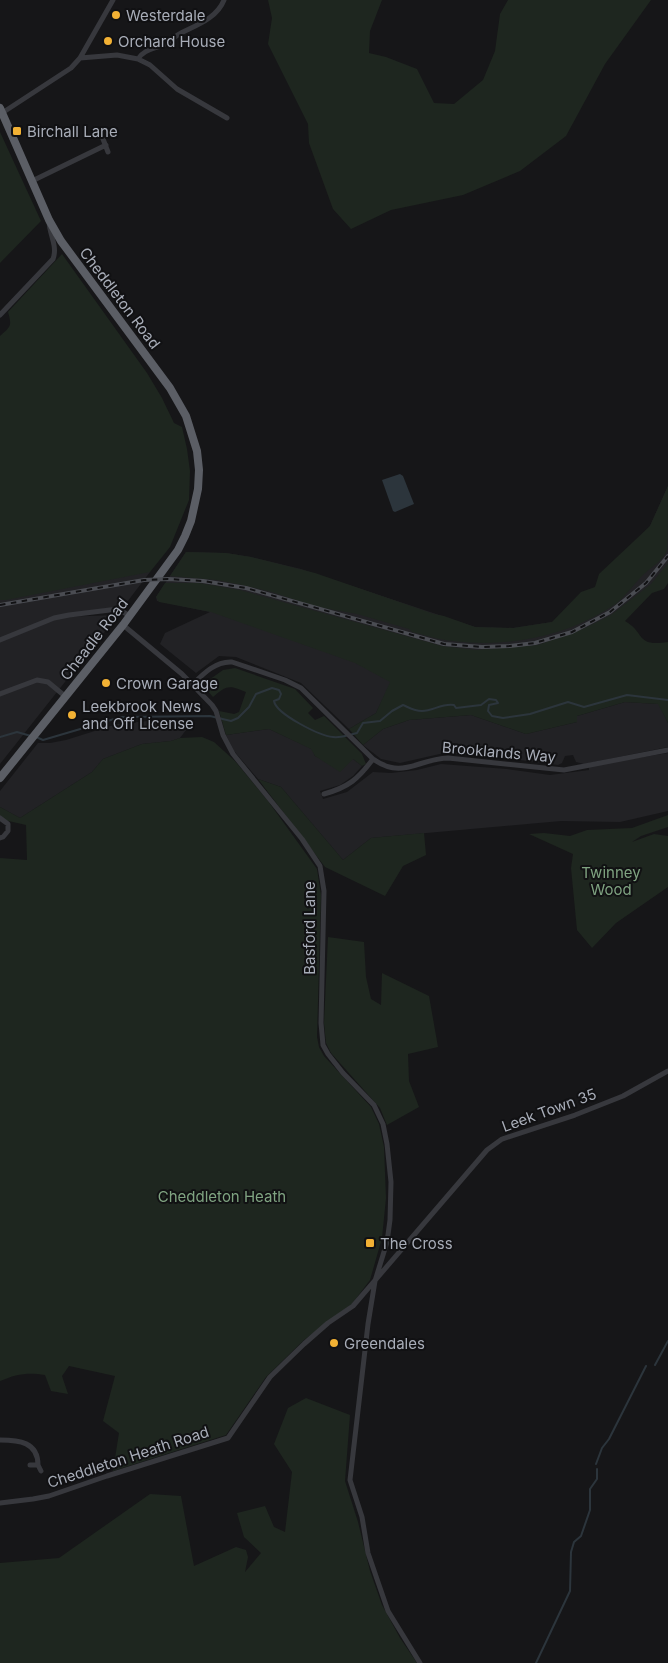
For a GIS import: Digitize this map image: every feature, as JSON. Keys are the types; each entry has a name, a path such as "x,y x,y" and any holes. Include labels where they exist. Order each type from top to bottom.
{"highway":[{"name":"Cheddleton Road","path":"1,110 49,220 61,241 170,388 186,416 193,433 199,470 195,507"},
{"name":"Cheadle Road","path":"0,778 123,625 178,550 186,536 195,507"}],"street":[{"path":"1,110 71,68 80,58 113,0"},
{"path":"138,59 141,54 168,43 180,33 191,29 215,13 224,0"},
{"path":"80,58 117,55 138,59 155,68 177,90 227,118"},
{"path":"103,139 108,152"},
{"path":"32,181 106,145"},
{"path":"0,315 53,259 55,249 49,228 49,220"},
{"path":"0,640 54,618 69,615 118,609 130,616"},
{"name":"Basford Lane","path":"123,625 158,652 193,684 212,705 216,711 223,736 233,754 302,839 320,866 324,892 321,1023 323,1045 343,1073 374,1105 383,1124 391,1188 387,1242 375,1281 368,1324 350,1480 362,1518 368,1553 388,1611 420,1663"},
{"name":"Brooklands Way","path":"193,684 219,663 232,662 294,684 344,729 355,743 373,759 382,765 395,769 404,769 436,758 448,758 564,770 668,750"},
{"path":"0,694 37,680 43,680 66,696"},
{"path":"324,794 350,784 373,759"},
{"path":"0,818 8,824 8,831 4,837 0,838"},
{"name":"Leek Town 35","path":"375,1281 490,1147 516,1134 575,1115 623,1096 668,1071"},
{"name":"Cheddleton Heath Road","path":"0,1503 49,1496 228,1438 270,1378 328,1323 353,1306 375,1281"},
{"path":"0,1440 25,1443 31,1446 38,1456 38,1465 41,1471"},
{"path":"30,1465 38,1465"}],"shaded area":[{"path":"400,474 403,476 414,504 395,512 382,480"},
{"path":"668,486 668,576 617,628 391,682 376,713 349,729 301,683 236,657 219,656 196,673 160,644 165,633 210,612 157,601 156,597 186,552 226,553 301,569 475,627 513,628 552,622 569,616 650,526"},
{"path":"152,564 150,572 124,606 55,616 118,615 0,764 0,590"},
{"path":"625,702 659,704 668,723 668,747 584,764 576,762 573,755 565,756 562,763 558,765 520,760 517,757 506,755 502,758 444,753 400,763 381,759 363,745 383,729 409,720 471,715 526,734 577,722 577,716"},
{"path":"148,721 185,724 186,730 180,738 171,741 142,744 103,759 92,772 20,818 0,807 0,791 38,743 66,740 117,724"},
{"path":"269,729 312,749 315,756 325,761 353,759 362,766 353,776 340,785 320,791 323,799 347,792 373,772 391,773 417,770 441,764 507,769 550,775 589,770 589,767 600,764 668,753 668,811 620,822 561,821 371,838 343,860 281,787 258,779 234,751 226,735"}],"green space":[{"path":"268,0 382,0 370,31 369,53 386,57 417,69 434,103 454,104 483,80 495,51 500,14 508,0 651,0 605,64 566,136 520,171 463,195 391,210 351,229 333,209 309,143 308,124 268,44 272,18"},
{"path":"0,132 41,221 0,263"},
{"path":"62,254 147,373 174,423 182,427 190,471 189,500 170,547 150,572 0,600 0,336 10,326 8,312"},
{"path":"668,486 667,551 662,559 643,574 617,603 599,614 559,631 517,641 474,643 443,640 357,614 313,606 272,592 217,580 170,576 186,552 226,553 251,557 315,573 475,627 513,628 552,622 581,592 595,587 599,574 650,526"},
{"path":"668,563 668,583 664,589 652,593 625,621 645,641 650,643 668,642 668,723 658,704 625,702 577,716 577,722 526,734 471,715 409,720 383,729 363,745 349,729 376,713 390,682 355,663 211,612 159,602 156,597 165,583 199,583 240,590 442,646 476,650 538,645 585,628 611,615 651,584"},
{"path":"235,668 295,689 313,708 308,713 315,720 324,716 362,754 366,764 362,766 353,759 340,772 315,756 311,749 269,729 226,735 219,711 234,714 239,712 246,692 228,687 213,697 206,689 206,682 223,670"},
{"name":"Cheddleton Heath","path":"202,737 214,742 235,761 268,801 317,869 321,895 317,1037 319,1047 324,1056 371,1107 379,1124 384,1147 386,1198 382,1238 370,1280 352,1304 304,1340 266,1377 226,1435 113,1471 119,1433 103,1421 115,1376 69,1366 62,1376 68,1394 51,1391 45,1375 22,1374 0,1381 0,858 27,860 26,825 4,820 0,817 0,807 20,818 92,772 103,759 142,744 171,741 180,738"},
{"path":"258,779 281,787 343,860 371,838 424,833 426,855 403,866 385,896 325,867"},
{"name":"Twinney Wood","path":"668,815 668,827 641,836 632,842 654,834 668,836 668,887 616,923 592,948 577,930 571,868 573,854 529,834 544,833 570,836 587,830 632,828"},
{"path":"328,937 364,942 366,977 371,999 381,1005 382,973 429,996 438,1047 408,1054 409,1081 419,1107 387,1125 380,1108 331,1053 326,1043 324,1023"},
{"path":"306,1398 350,1415 345,1481 358,1522 370,1571 382,1605 400,1638 417,1663 0,1663 0,1563 59,1558 150,1494 181,1496 194,1566 236,1547 246,1550 248,1557 245,1572 261,1553 244,1537 237,1513 265,1506 274,1527 285,1532 292,1472 274,1444 288,1408"}],"waterway":[{"path":"36,737 43,740 121,717 210,716 231,721 238,718 249,707 256,694 272,688 279,690 281,694 279,699 274,701 282,712 309,729 327,736 336,737 357,733 363,723 380,721 403,705 422,711 445,705 454,705 456,708 481,705 489,699 496,700 498,703 489,705 488,711 492,716 503,718 530,714 568,702 584,707 627,695 668,700"},
{"path":"0,737 17,732 31,736"},
{"path":"655,1365 668,1341"},
{"path":"596,1464 602,1448 609,1439 646,1366"},
{"path":"536,1663 570,1591 571,1552 574,1542 581,1536 590,1510 590,1489 597,1479 597,1469"}],"railway":[{"path":"0,605 144,580 203,581 246,588 444,644 482,647 510,646 535,643 572,632 610,612 646,583 668,556"}],"place":[{"name":"Westerdale","path":"116,15"},
{"name":"Orchard House","path":"108,41"},
{"name":"Birchall Lane","path":"17,131"},
{"name":"Crown Garage","path":"106,683"},
{"name":"Leekbrook News and Off License","path":"72,715"},
{"name":"The Cross","path":"370,1243"},
{"name":"Greendales","path":"334,1343"}]}
